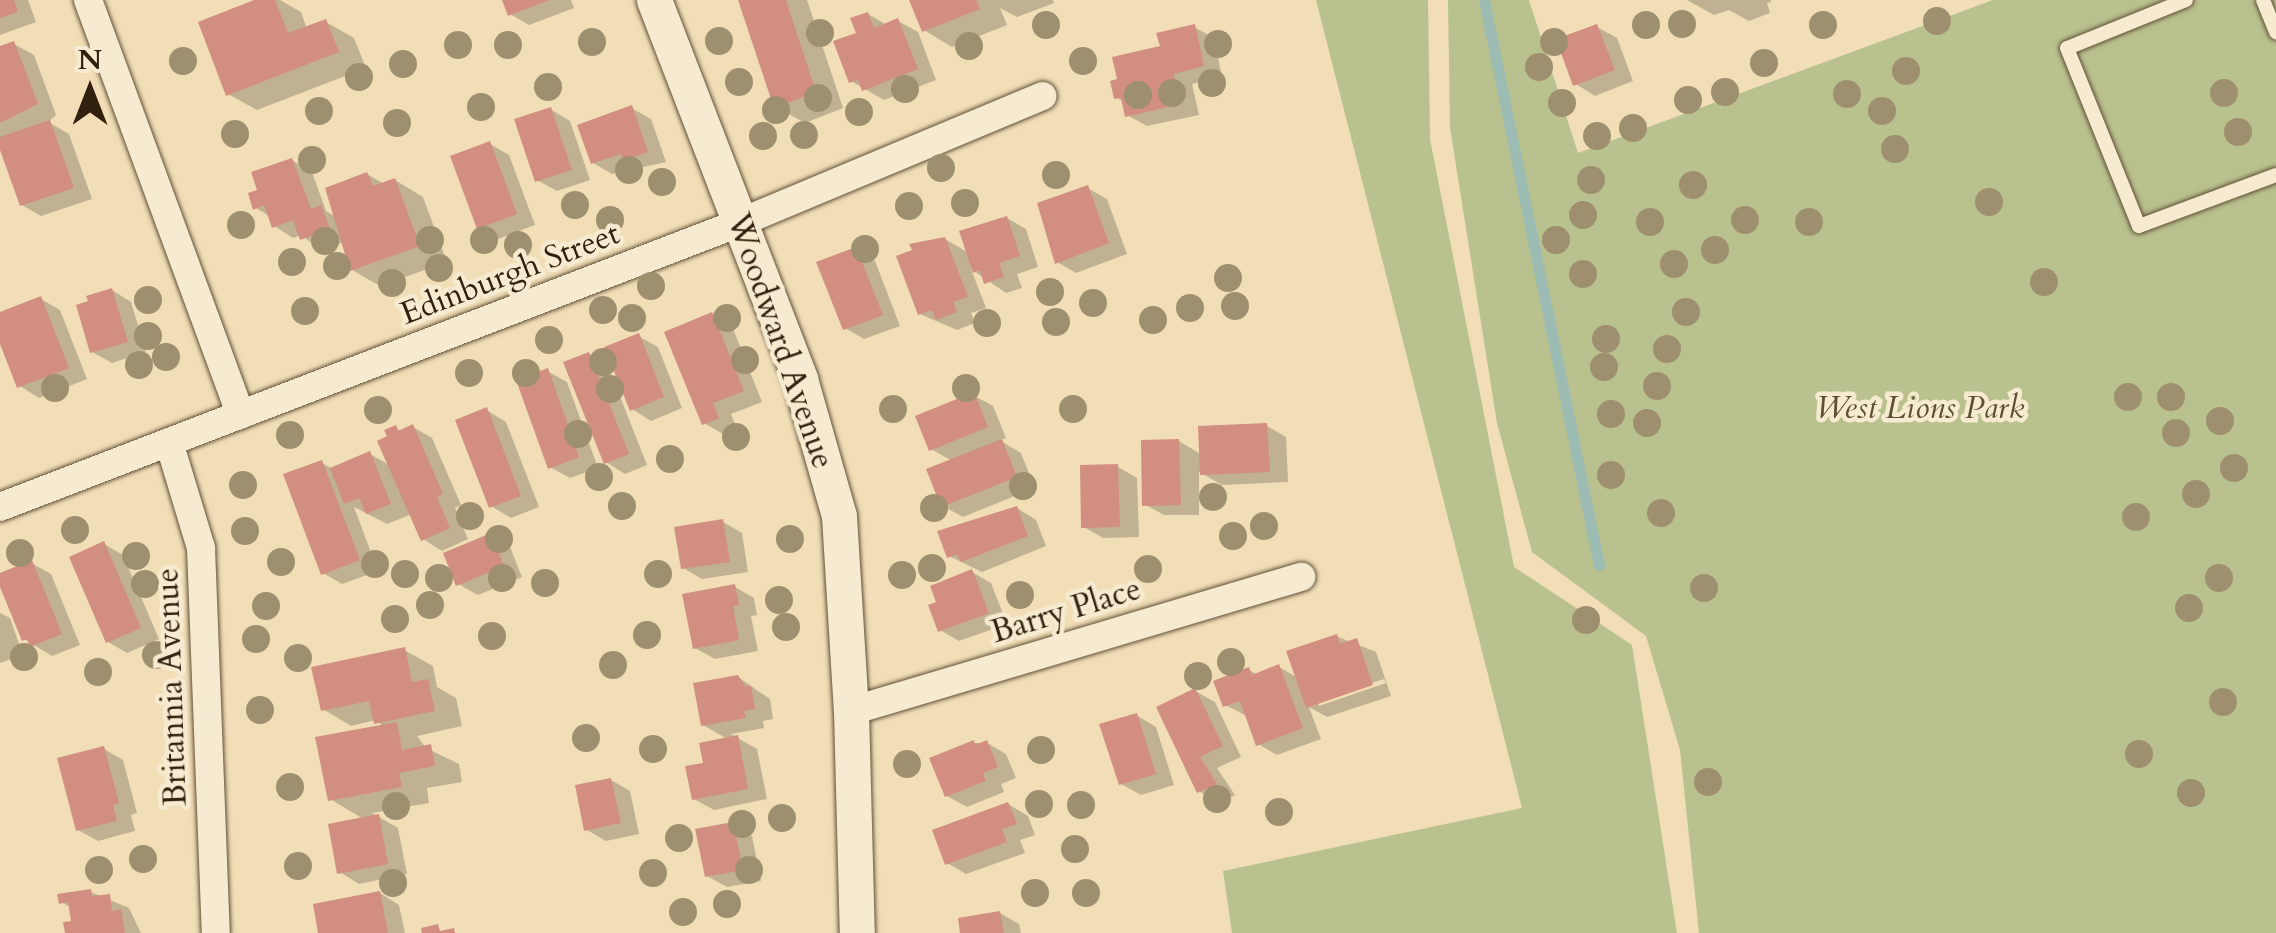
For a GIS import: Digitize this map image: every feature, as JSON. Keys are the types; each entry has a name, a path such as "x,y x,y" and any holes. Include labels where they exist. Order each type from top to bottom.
{"street":[{"path":"88,0 242,415"},
{"name":"Woodward Avenue","path":"654,0 800,379 839,516 851,712 857,933"},
{"name":"Edinburgh Street","path":"0,507 738,223 1042,96"},
{"name":"Britannia Avenue","path":"168,442 201,548 216,933"},
{"name":"Barry Place","path":"851,712 1301,577"}],"lane":[{"path":"2186,0 2066,48 2138,226 2276,174"},
{"path":"2264,0 2276,32"}],"green space":[{"path":"1316,0 1428,0 1430,139 1514,567 1632,645 1677,933 1232,933 1223,871 1522,808"},
{"name":"West Lions Park","path":"1448,0 1529,0 1578,153 1993,0 2276,0 2276,933 1699,933 1680,750 1646,636 1532,552 1497,423 1450,128"}],"building":[{"path":"0,0 14,0 18,12 0,18"},
{"path":"254,0 275,0 288,33 326,19 339,52 226,96 198,22"},
{"path":"502,0 549,0 508,16"},
{"path":"738,0 786,0 816,92 774,108"},
{"path":"909,0 976,0 980,9 922,32"},
{"path":"868,12 874,28 898,18 918,69 862,91 858,80 849,83 833,41 856,33 850,18"},
{"path":"1195,24 1204,66 1174,74 1180,104 1125,117 1121,98 1114,99 1110,81 1117,79 1112,57 1160,46 1156,33"},
{"path":"1597,24 1615,70 1573,86 1556,39"},
{"path":"14,41 38,104 0,123 0,46"},
{"path":"632,105 648,152 623,161 621,154 591,164 577,125"},
{"path":"551,107 572,170 535,182 514,119"},
{"path":"50,120 74,188 20,206 0,150 0,137"},
{"path":"490,141 517,214 477,229 450,156"},
{"path":"292,158 311,209 321,205 330,229 300,240 293,220 272,228 264,205 253,210 248,193 257,190 251,172"},
{"path":"367,172 373,186 395,178 420,246 350,271 325,188"},
{"path":"1088,185 1109,243 1055,264 1037,203"},
{"path":"1007,216 1020,256 999,263 1004,277 984,284 980,270 973,273 959,231"},
{"path":"945,237 968,297 953,302 957,312 936,320 932,310 918,315 896,256 912,250 909,244"},
{"path":"856,247 883,315 843,330 816,262"},
{"path":"112,288 128,342 90,353 76,305 88,301 86,296"},
{"path":"41,296 69,368 17,388 0,344 0,312"},
{"path":"712,312 744,391 713,403 719,418 702,425 664,332"},
{"path":"639,333 664,397 630,411 604,347"},
{"path":"589,352 629,454 604,464 563,362"},
{"path":"548,368 579,457 548,469 516,380"},
{"path":"974,392 988,427 929,451 915,416"},
{"path":"487,407 521,496 489,508 455,420"},
{"path":"1267,423 1270,472 1200,475 1198,426"},
{"path":"413,424 443,494 437,497 450,528 421,541 377,441 387,436 384,430 396,425 398,431"},
{"path":"1002,439 1017,477 941,507 926,469"},
{"path":"1179,439 1181,505 1142,506 1141,440"},
{"path":"370,451 391,504 366,514 359,498 344,504 330,468"},
{"path":"322,460 360,560 321,575 283,474"},
{"path":"1118,464 1120,527 1081,528 1080,465"},
{"path":"1017,506 1028,536 961,562 957,554 947,558 937,531"},
{"path":"723,519 730,562 681,569 674,527"},
{"path":"491,533 504,566 456,586 443,553"},
{"path":"104,541 141,628 106,643 69,557"},
{"path":"32,560 62,634 30,647 27,639 22,641 0,587 0,573"},
{"path":"972,569 989,613 938,632 928,605 936,602 930,586"},
{"path":"735,584 739,605 733,606 739,640 693,649 682,594"},
{"path":"1337,634 1340,644 1357,638 1373,685 1306,708 1286,651"},
{"path":"405,647 412,682 428,679 435,711 374,724 369,701 321,711 311,667"},
{"path":"1279,664 1303,728 1256,746 1240,701 1223,707 1213,681 1249,667 1252,675"},
{"path":"738,675 746,687 751,686 755,709 744,711 746,718 701,726 693,683"},
{"path":"1195,688 1223,746 1200,757 1217,784 1197,793 1156,707"},
{"path":"1137,713 1156,774 1119,785 1099,724"},
{"path":"397,722 402,750 431,744 435,766 399,773 402,787 328,801 315,737"},
{"path":"738,735 748,789 692,800 685,766 703,763 699,743"},
{"path":"974,740 975,745 987,740 998,767 983,773 986,781 945,797 929,758"},
{"path":"104,746 119,803 113,805 117,821 76,831 57,758"},
{"path":"611,778 621,823 584,831 575,785"},
{"path":"1008,802 1017,824 1002,829 1007,842 945,865 932,830"},
{"path":"379,814 388,864 337,874 328,824"},
{"path":"733,822 743,870 705,877 695,829"},
{"path":"91,889 92,896 110,894 112,911 121,909 125,933 65,933 63,922 71,921 68,902 59,904 57,894"},
{"path":"380,891 388,933 318,933 313,904"},
{"path":"1000,911 1004,933 960,933 958,918"},
{"path":"438,924 440,931 454,928 455,933 422,933 421,928"}],"waterway":[{"path":"1484,0 1599,565"}]}
